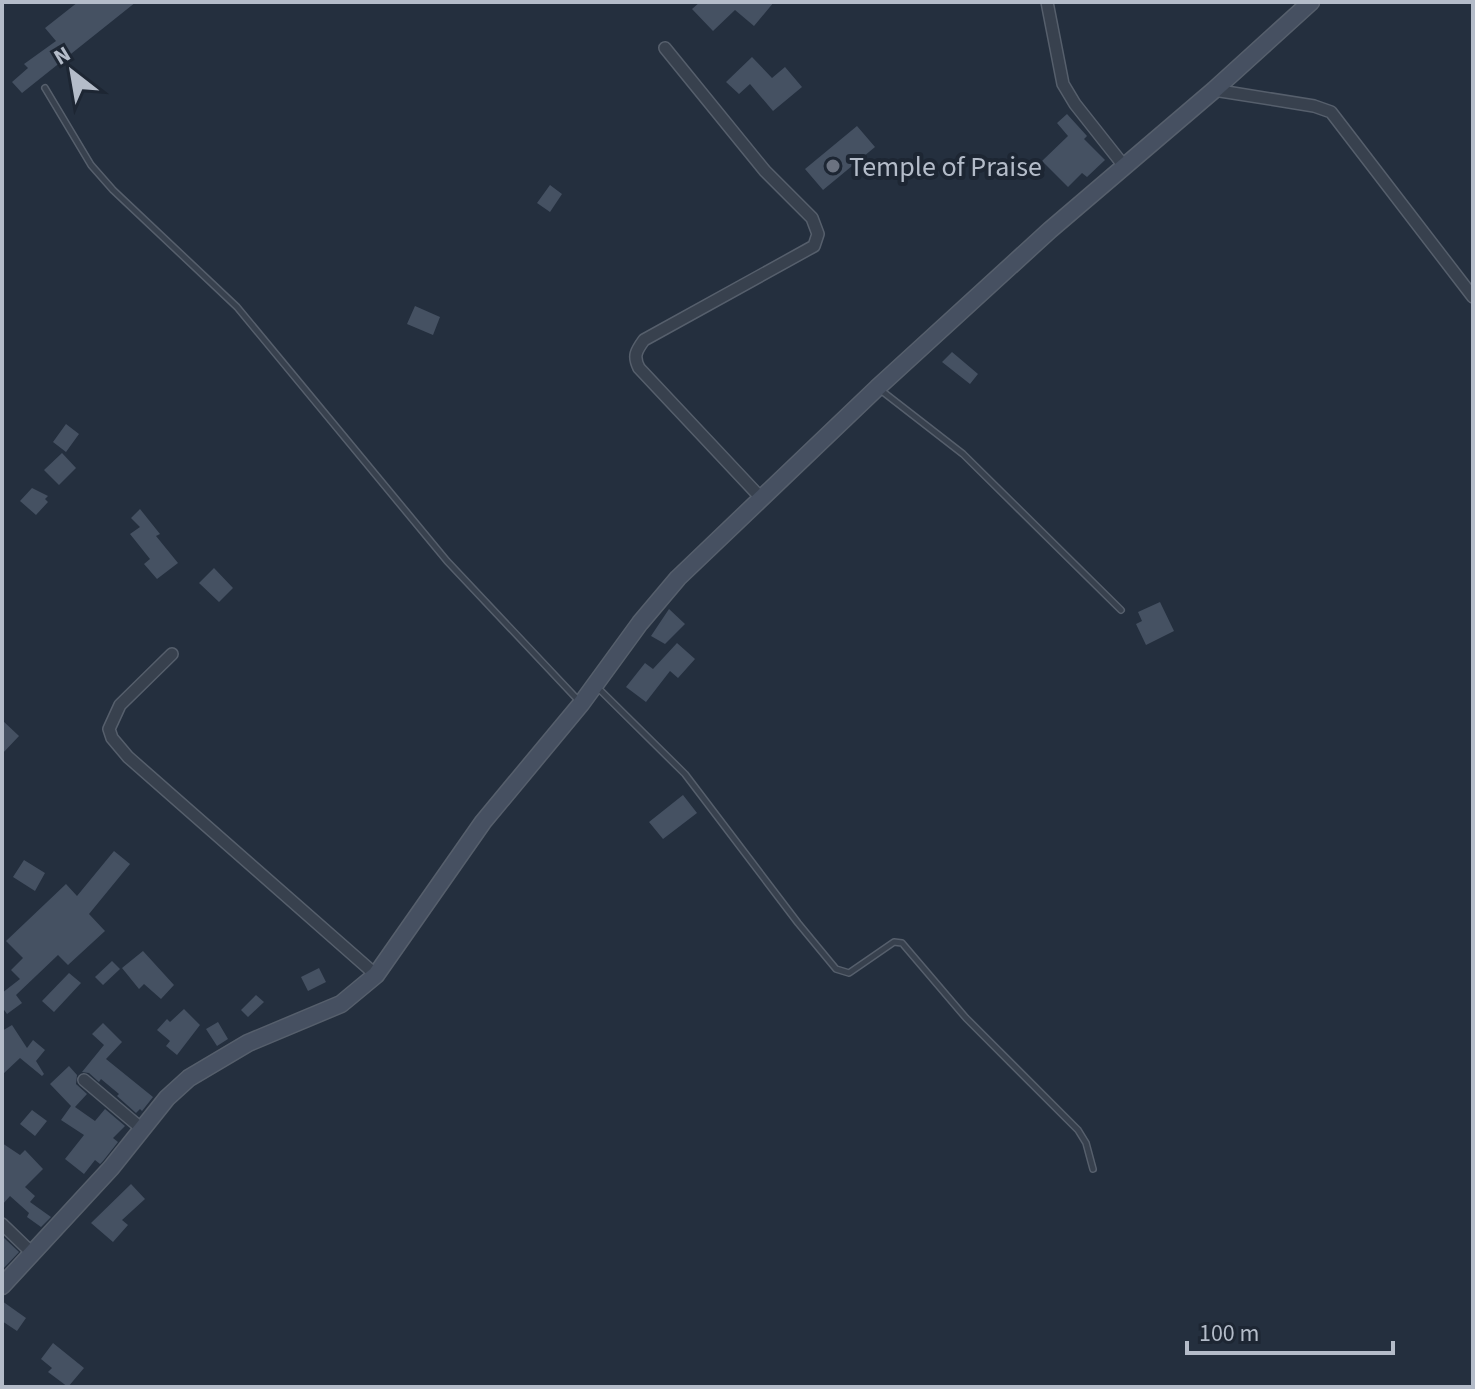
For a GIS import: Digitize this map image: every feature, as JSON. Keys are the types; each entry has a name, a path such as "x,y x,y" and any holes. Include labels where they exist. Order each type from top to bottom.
{"street":[{"path":"1047,2 1063,84 1124,166"},
{"path":"2,1286 111,1168 167,1098 189,1078 248,1043 341,1004 376,975 483,822 581,704 640,623 678,578 877,388 1311,2"},
{"path":"665,48 765,171 812,218 818,234 814,246 644,340 636,351 639,368 762,499"},
{"path":"1214,90 1314,106 1331,112 1473,297"},
{"path":"172,654 120,705 109,729 112,738 128,757 376,975"},
{"path":"84,1080 142,1129"},
{"path":"2,1224 32,1253"}],"lane":[{"path":"45,88 91,165 113,190 237,307 447,561 581,704"},
{"path":"877,388 963,454 1121,610"},
{"path":"595,685 685,774 836,969 849,973 894,942 902,943 966,1018 1078,1130 1086,1143 1093,1169"}],"building":[{"path":"78,2 136,2 22,93 12,82 28,68 24,64 56,41 45,28"},
{"path":"700,2 774,2 754,26 735,10 713,31 692,9"},
{"path":"752,57 772,78 785,67 802,87 773,111 750,84 739,94 726,82"},
{"path":"1067,114 1087,136 1084,139 1105,160 1087,177 1082,173 1068,187 1042,161 1068,136 1057,123"},
{"path":"857,126 875,147 823,190 805,169"},
{"path":"550,185 562,194 550,212 537,203"},
{"path":"415,306 440,317 433,335 407,324"},
{"path":"952,352 978,374 970,384 942,362"},
{"path":"66,424 79,434 66,452 53,442"},
{"path":"62,453 76,468 59,485 44,470"},
{"path":"32,488 48,496 45,499 48,502 36,515 20,501"},
{"path":"140,509 160,534 156,536 178,563 157,579 144,564 150,559 130,534 140,527 131,518"},
{"path":"214,568 233,588 219,602 199,583"},
{"path":"1160,602 1174,631 1146,645 1136,624 1142,621 1138,612"},
{"path":"669,609 685,624 665,644 651,636"},
{"path":"677,643 695,659 678,678 670,671 646,702 626,687 645,663 653,669"},
{"path":"2,720 19,736 2,754"},
{"path":"683,795 697,813 663,839 649,822"},
{"path":"114,851 130,864 89,914 105,931 68,965 58,955 16,995 22,1003 7,1014 2,1007 2,993 20,979 11,970 23,958 6,941 66,884 77,896"},
{"path":"24,860 45,873 35,891 13,877"},
{"path":"143,951 174,985 161,999 144,984 139,989 122,968"},
{"path":"112,961 120,969 103,985 95,977"},
{"path":"319,968 326,982 308,991 301,977"},
{"path":"69,973 81,983 54,1012 42,1001"},
{"path":"256,995 264,1002 248,1017 241,1010"},
{"path":"184,1009 200,1025 177,1055 166,1046 170,1041 157,1030 167,1019 170,1022"},
{"path":"218,1022 228,1039 217,1046 206,1029"},
{"path":"103,1023 122,1042 106,1059 153,1097 142,1111 140,1109 136,1113 101,1079 99,1082 89,1073 82,1072 104,1045 92,1034"},
{"path":"12,1025 27,1048 33,1040 45,1050 36,1061 44,1074 42,1076 20,1058 2,1075 2,1031"},
{"path":"69,1066 77,1075 76,1084 87,1094 75,1107 95,1121 105,1109 125,1126 113,1138 118,1142 103,1161 100,1164 95,1160 84,1174 65,1159 84,1135 61,1120 71,1106 50,1084"},
{"path":"32,1110 47,1121 35,1136 20,1124"},
{"path":"2,1143 20,1155 25,1150 43,1169 25,1187 35,1196 30,1202 51,1217 41,1227 27,1217 29,1213 10,1196 2,1205"},
{"path":"131,1184 145,1199 122,1220 128,1225 113,1242 91,1223"},
{"path":"2,1236 19,1252 2,1270"},
{"path":"2,1301 26,1318 17,1331 2,1321"},
{"path":"53,1343 84,1368 68,1387 48,1372 52,1368 41,1359"}],"place":[{"name":"Temple of Praise","path":"833,166"}]}
